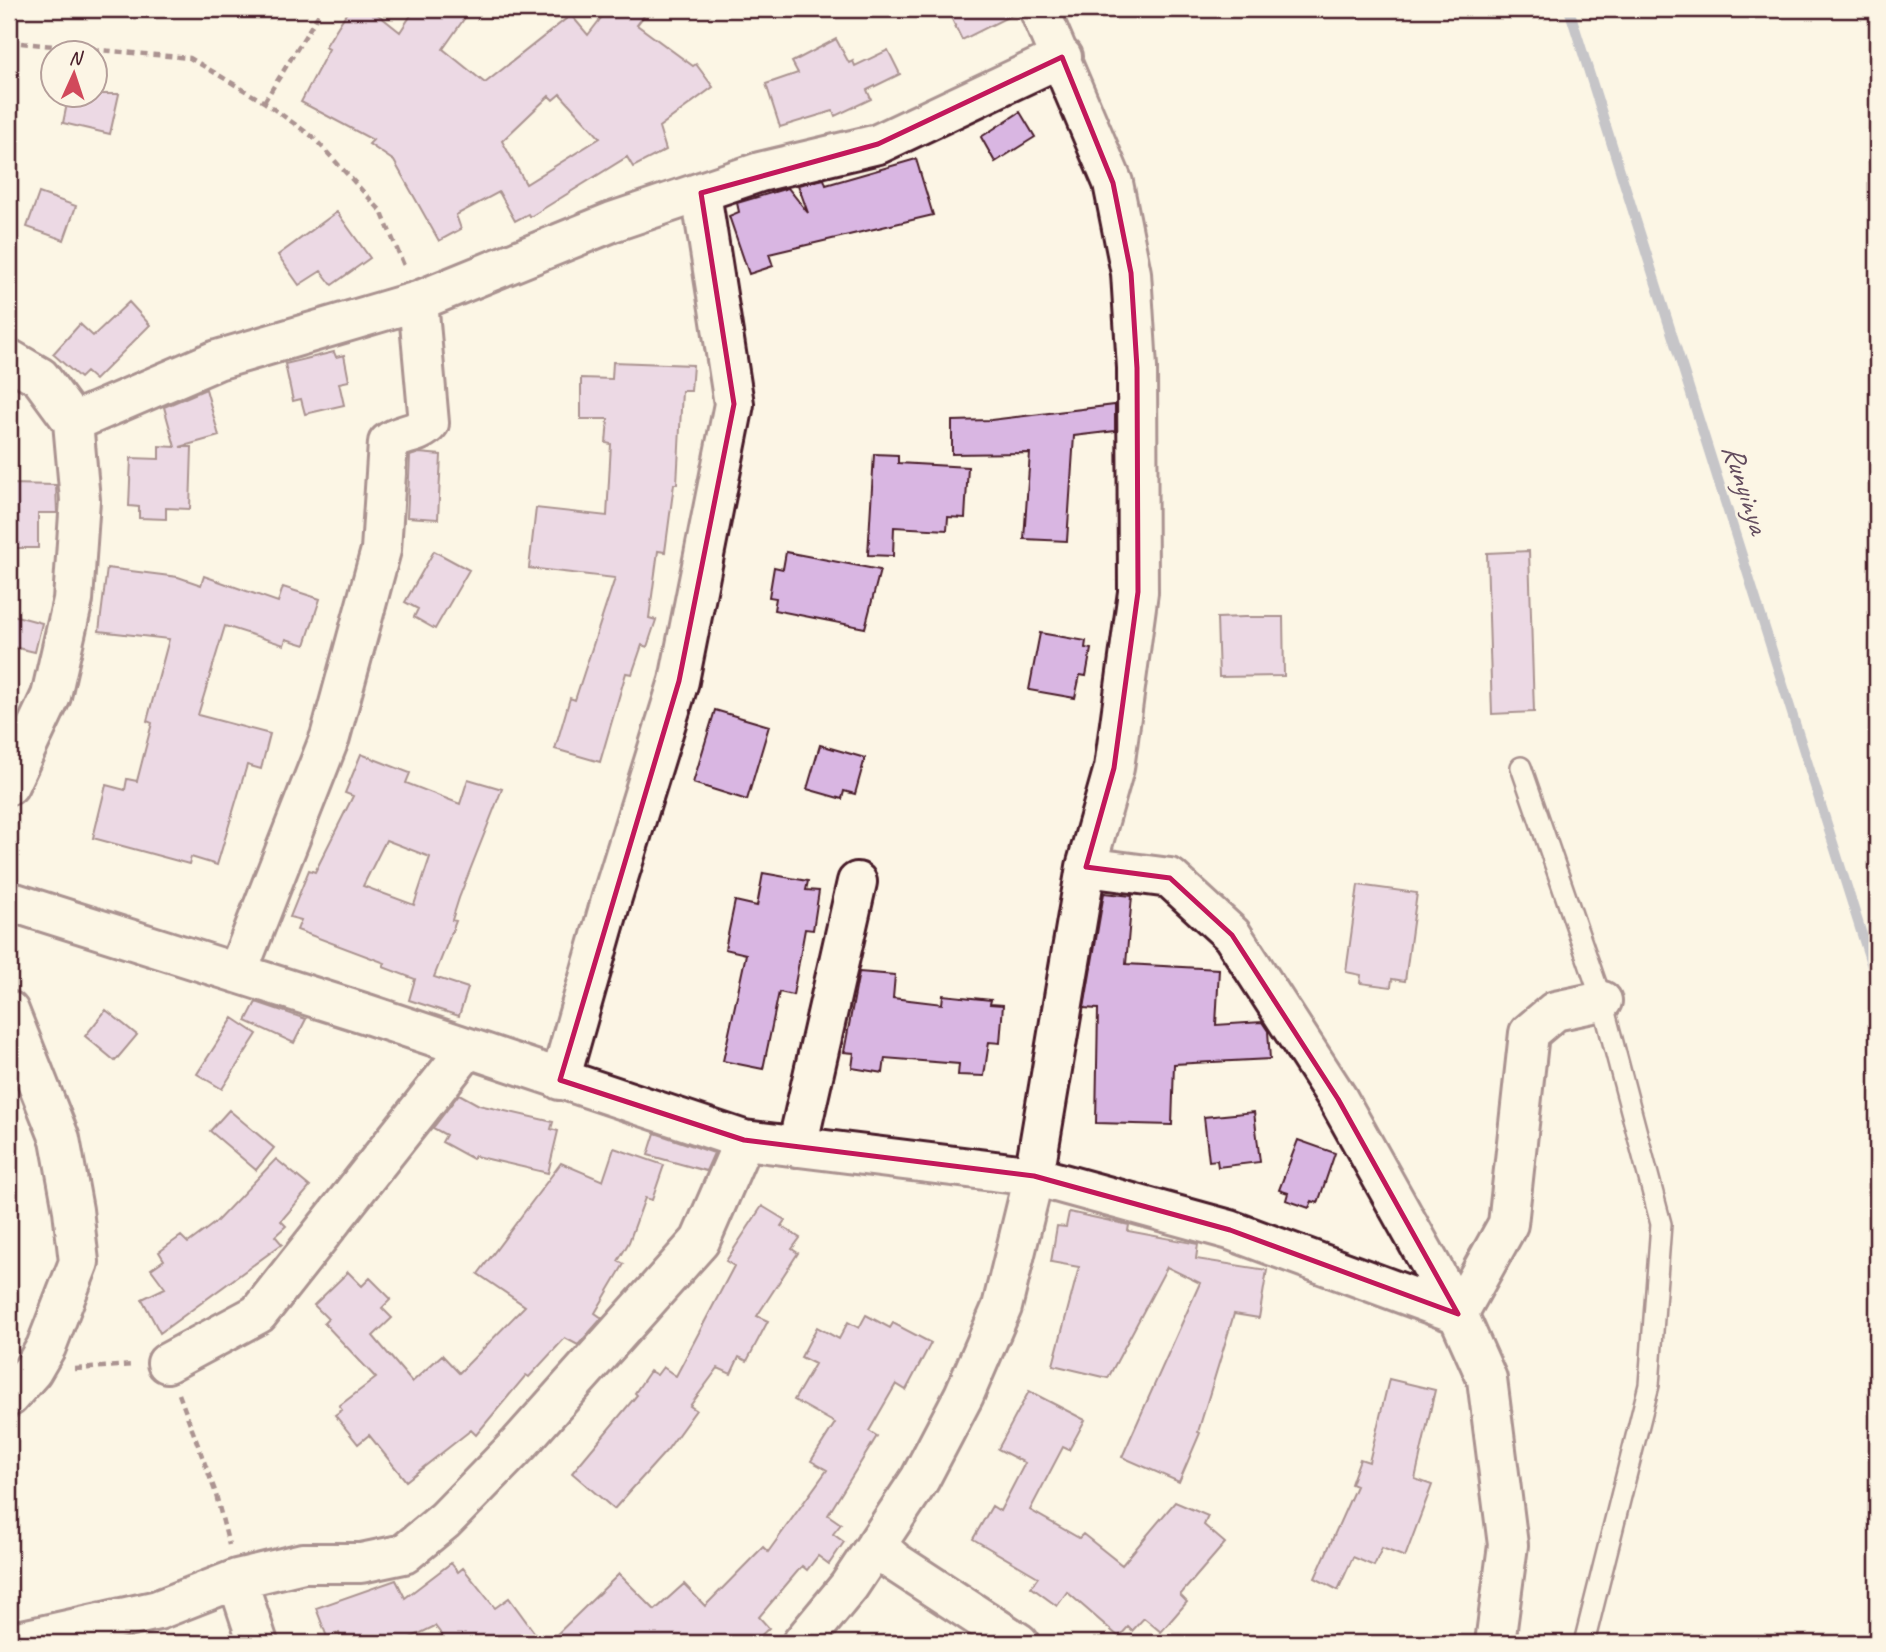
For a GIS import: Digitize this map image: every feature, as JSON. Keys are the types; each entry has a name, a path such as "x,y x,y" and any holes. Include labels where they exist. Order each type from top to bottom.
{"street":[{"path":"802,1643 849,1586 920,1479 964,1395 1002,1307 1034,1176 1086,867 1114,768 1138,592 1137,368 1131,273 1113,183 1062,57 1039,9"},
{"path":"73,422 217,360 418,301 612,222 760,173 878,144 1062,57"},
{"path":"560,1080 612,897 679,681 734,404 701,192"},
{"path":"237,973 330,737 381,550 387,443 396,436 422,430 429,423 418,301"},
{"path":"9,359 40,377 73,422 80,500 73,600 51,696 9,785"},
{"path":"1086,867 1170,878 1232,935 1338,1099 1458,1314 1488,1379 1508,1545 1495,1643"},
{"path":"797,1147 857,882"},
{"path":"9,901 468,1048 744,1140 1034,1176 1230,1230 1458,1314"},
{"path":"1458,1314 1508,1224 1529,1033 1555,1011 1602,1002"},
{"path":"9,1011 60,1139 79,1262 46,1347 20,1384"},
{"path":"167,1363 258,1314 468,1048"},
{"path":"9,1643 158,1610 237,1579 303,1563 361,1563 404,1554 445,1520 519,1444 700,1241 744,1140"},
{"path":"876,1545 895,1562 1019,1643"},
{"path":"237,1579 258,1643"}],"lane":[{"path":"1521,767 1602,1002 1661,1224 1649,1385 1584,1643"}],"path":[{"path":"264,102 322,9"},
{"path":"9,41 190,58 264,102 313,137 381,211 418,301"},
{"path":"20,1384 167,1363 215,1491 237,1579"}],"highlighted area":[{"path":"1062,57 1113,183 1131,273 1137,368 1138,592 1114,768 1086,867 1170,878 1232,935 1338,1099 1458,1314 1230,1230 1034,1176 744,1140 560,1080 679,681 734,404 701,193 878,144"}],"building":[{"path":"349,9 371,9 400,32 415,9 471,9 443,49 485,83 571,15 588,35 608,9 649,9 637,25 693,66 696,64 713,87 659,127 666,150 633,167 627,157 530,217 528,214 515,221 499,192 456,215 461,229 439,241 394,161 369,144 373,140 301,102 329,49 325,47","holes":["560,94 600,138 526,184 502,141 549,96 553,100"]},
{"path":"947,9 1018,9 1018,12 962,40"},
{"path":"836,39 849,63 853,61 855,66 888,50 900,74 867,90 871,99 835,116 833,111 780,127 766,84 798,73 792,62"},
{"path":"108,94 119,94 110,134 63,123 66,108 108,108"},
{"path":"1020,112 1035,137 995,162 981,137"},
{"path":"916,159 933,215 769,254 773,266 749,274 729,216 739,212 737,203 788,188 808,213 798,185 824,179 826,185"},
{"path":"39,193 76,206 64,240 27,227"},
{"path":"337,212 370,258 332,285 321,271 299,285 278,255"},
{"path":"129,302 150,325 95,380 86,372 80,378 53,354 80,324 93,336"},
{"path":"334,352 336,357 344,355 349,381 339,383 344,405 305,414 301,399 293,401 285,364"},
{"path":"613,362 693,365 691,391 682,391 677,484 674,484 665,552 658,551 649,618 656,620 647,647 642,645 632,674 626,673 600,762 555,749 570,698 575,700 615,578 529,568 536,508 607,516 611,444 606,443 608,419 581,419 581,378 612,379"},
{"path":"206,389 219,436 180,447 192,447 190,509 166,508 166,519 139,518 139,507 129,506 131,458 159,459 159,446 175,447 164,407"},
{"path":"1115,405 1115,431 1074,436 1067,541 1024,539 1030,453 952,454 952,421 991,420"},
{"path":"419,453 441,455 438,519 407,517 410,456"},
{"path":"874,454 898,455 898,463 968,467 965,518 948,517 947,530 894,527 893,556 868,555"},
{"path":"9,484 56,485 57,513 38,513 38,548 9,548"},
{"path":"434,551 469,570 435,629 414,617 418,609 405,602"},
{"path":"1529,551 1534,712 1492,714 1487,553"},
{"path":"786,552 880,570 865,628 774,610 776,598 769,597 774,567 783,569"},
{"path":"107,568 178,577 201,585 204,576 278,602 283,587 320,599 305,645 286,639 284,645 225,626 198,715 270,734 261,769 247,765 217,865 191,857 189,864 93,838 106,785 125,790 127,779 137,781 152,723 147,721 169,639 99,631"},
{"path":"9,614 42,623 35,652 9,646"},
{"path":"1283,617 1284,676 1219,677 1217,618"},
{"path":"1040,633 1086,641 1085,648 1091,649 1086,676 1080,675 1075,698 1029,690"},
{"path":"715,710 769,726 747,800 693,783"},
{"path":"820,745 865,758 855,794 844,791 842,799 807,789"},
{"path":"361,754 410,773 406,783 460,804 468,779 502,789 459,898 452,920 456,921 434,977 468,988 459,1016 409,1000 415,979 383,967 385,963 297,930 301,920 290,917 309,870 315,872 353,796 345,793","holes":["386,840 430,857 414,905 363,886"]},
{"path":"763,873 808,881 806,890 819,891 813,930 805,929 793,995 779,992 763,1069 723,1061 746,954 725,949 735,901 757,906"},
{"path":"1358,885 1417,893 1405,981 1392,979 1391,987 1360,983 1361,975 1346,972"},
{"path":"1104,893 1132,896 1126,964 1219,969 1216,1025 1262,1022 1268,1031 1270,1059 1174,1064 1172,1125 1096,1123 1098,1009 1084,1008"},
{"path":"859,972 895,975 893,998 942,1004 943,995 991,1000 990,1004 1003,1005 1000,1043 989,1042 984,1076 958,1075 959,1064 885,1058 883,1073 852,1068 854,1053 844,1052"},
{"path":"256,1002 306,1019 294,1043 246,1021"},
{"path":"106,1010 137,1035 115,1061 85,1036"},
{"path":"233,1018 257,1034 222,1089 197,1074"},
{"path":"459,1094 479,1105 553,1122 551,1129 558,1131 548,1173 475,1156 473,1159 442,1142 446,1135 433,1128"},
{"path":"229,1110 274,1148 256,1170 210,1131"},
{"path":"1254,1112 1260,1162 1218,1167 1217,1160 1209,1161 1204,1117"},
{"path":"655,1133 714,1153 706,1171 648,1155"},
{"path":"1298,1140 1335,1153 1318,1203 1312,1201 1309,1208 1286,1200 1288,1193 1279,1190"},
{"path":"614,1148 664,1165 652,1200 645,1198 629,1242 618,1261 624,1264 595,1313 602,1318 578,1345 565,1338 529,1377 526,1375 476,1435 471,1430 406,1481 369,1435 358,1444 335,1415 342,1410 339,1406 376,1378 324,1323 328,1319 314,1305 348,1272 362,1286 370,1278 391,1299 382,1308 392,1318 373,1336 412,1382 442,1355 459,1373 525,1306 478,1274 561,1163 603,1181"},
{"path":"276,1159 310,1187 281,1221 286,1226 275,1236 282,1244 160,1333 142,1299 165,1288 151,1269 164,1260 159,1252 181,1236 188,1243 216,1222"},
{"path":"762,1206 785,1220 781,1226 800,1238 792,1249 798,1253 757,1316 768,1321 747,1361 739,1357 731,1374 718,1368 690,1406 696,1410 667,1450 614,1509 572,1473 637,1395 635,1393 650,1371 657,1375 663,1367 676,1376 734,1266 726,1261"},
{"path":"1069,1212 1129,1225 1128,1231 1198,1244 1196,1259 1267,1270 1259,1318 1234,1314 1198,1432 1200,1433 1179,1482 1122,1457 1200,1283 1167,1267 1108,1378 1053,1365 1079,1267 1051,1262 1057,1226 1066,1227"},
{"path":"866,1315 890,1328 893,1323 931,1343 906,1390 896,1384 869,1431 877,1436 828,1515 841,1524 833,1534 844,1542 829,1564 818,1556 807,1570 802,1566 759,1617 769,1628 753,1643 548,1643 619,1574 655,1610 684,1584 705,1606 763,1547 768,1552 827,1470 811,1461 835,1423 794,1400 815,1364 801,1357 817,1327 839,1339 848,1322 859,1328"},
{"path":"1389,1379 1435,1390 1415,1479 1432,1485 1405,1557 1382,1548 1374,1566 1353,1557 1338,1590 1315,1578 1356,1486 1351,1484 1360,1459 1369,1462"},
{"path":"1029,1391 1085,1420 1069,1450 1063,1447 1030,1510 1079,1538 1083,1534 1122,1565 1175,1502 1208,1516 1204,1525 1225,1543 1180,1595 1187,1602 1161,1632 1144,1618 1132,1631 1128,1627 1119,1637 1067,1592 1057,1606 1031,1587 1038,1577 973,1539 992,1506 1000,1511 1025,1463 998,1449"},
{"path":"451,1563 458,1572 463,1568 495,1608 509,1598 542,1643 448,1643 435,1626 400,1643 342,1643 339,1633 327,1637 316,1608 396,1580 405,1598"}],"waterway":[{"name":"Runyinya","path":"1569,9 1877,982"}]}
